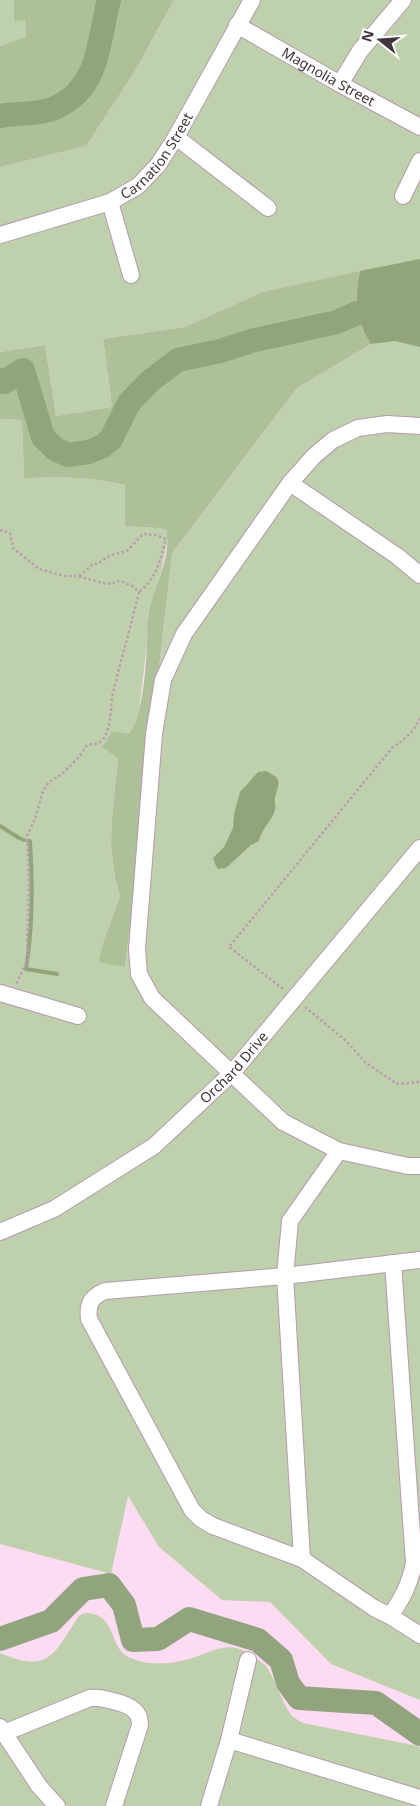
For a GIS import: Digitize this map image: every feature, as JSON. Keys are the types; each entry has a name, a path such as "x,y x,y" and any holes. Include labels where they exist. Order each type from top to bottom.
{"street":[{"name":"Carnation Street","path":"0,235 110,202 138,186 158,165 176,137 252,0"},
{"path":"340,84 360,51 402,0"},
{"name":"Magnolia Street","path":"238,24 340,84 420,127"},
{"path":"176,137 268,208"},
{"path":"403,196 420,161"},
{"path":"110,202 131,275"},
{"path":"420,426 387,424 358,428 334,440 314,456 290,484 184,634 164,680 154,734 137,949 139,974 152,998 283,1122 339,1152 408,1166 420,1166"},
{"path":"290,484 397,556 420,575"},
{"name":"Orchard Drive","path":"0,1232 54,1209 154,1146 232,1073 420,848"},
{"path":"5,995 78,1016"},
{"path":"302,1559 285,1276 290,1221 339,1152"},
{"path":"420,1260 285,1276 105,1291 96,1295 90,1301 88,1309 89,1319 192,1510 201,1519 213,1526 302,1559 374,1608 420,1635"},
{"path":"390,1616 404,1597 411,1580 414,1563 393,1263"},
{"path":"209,1806 229,1740 248,1660"},
{"path":"57,1806 39,1786 2,1730 90,1698 99,1697 134,1709 140,1719 140,1725 114,1806"},
{"path":"229,1740 420,1798"}],"path":[{"path":"0,530 10,533 14,548 39,569 65,576 78,576 102,583 123,582 134,586 139,592"},
{"path":"5,995 28,959 29,885 27,836 35,819 43,791 49,782 62,774 87,745 99,743 103,740 109,726 116,681 139,592 149,584 156,571 166,539 156,535 143,534 126,551 110,555 97,564 93,564 78,576"},
{"path":"420,718 416,727 407,738 392,748 229,947 345,1040 366,1063 397,1084 420,1082"}],"shaded area":[{"path":"0,0 14,0 14,20 25,19 26,38 0,46"},
{"path":"14,0 174,0 135,71 86,146 0,167 0,46 26,37 25,20 14,21"},
{"path":"174,0 420,0 420,1700 331,1664 270,1602 222,1600 159,1547 128,1496 111,1574 0,1544 0,419 22,420 24,478 75,478 125,485 125,526 166,530 168,538 161,573 147,617 147,644 139,711 118,758 111,845 115,878 120,896 103,943 125,967 172,553 297,388 371,344 378,343 367,270 262,292 185,327 103,339 112,407 56,416 45,345 0,352 0,167 86,146 135,71"},
{"path":"420,259 420,347 395,341 371,344 362,326 357,309 360,271"},
{"path":"360,271 357,309 362,326 371,344 297,388 172,553 125,967 99,962 103,943 120,896 115,878 111,845 118,758 102,747 113,731 129,734 138,716 145,678 147,619 167,551 166,530 125,526 125,485 75,478 24,478 22,420 0,419 0,352 45,345 56,416 112,407 103,339 185,327 262,292"},
{"path":"266,771 275,776 278,782 275,809 272,817 259,841 251,845 226,868 218,869 213,858 224,847 233,828 234,814 240,792 258,772"},
{"path":"84,1613 103,1619 119,1648 133,1659 147,1663 168,1663 189,1659 217,1649 237,1648 266,1666 289,1712 303,1723 418,1746 420,1748 420,1806 0,1806 0,1653 30,1662 41,1660 49,1656 56,1649 79,1616"}],"waterway":[{"path":"0,116 51,110 71,98 82,87 90,74 95,60 109,0"},
{"path":"0,380 4,382 23,370 43,437 55,449 68,455 89,452 103,446 111,439 129,403 150,381 178,360 220,351 255,340 337,322 357,313 390,308 420,307"},
{"path":"0,826 24,840"},
{"path":"28,841 30,841 32,905 26,969 57,974"},
{"path":"0,1639 51,1621 83,1589 109,1585 124,1605 133,1640 158,1639 189,1619 258,1640 281,1660 288,1683 299,1698 376,1703 420,1734"}]}
